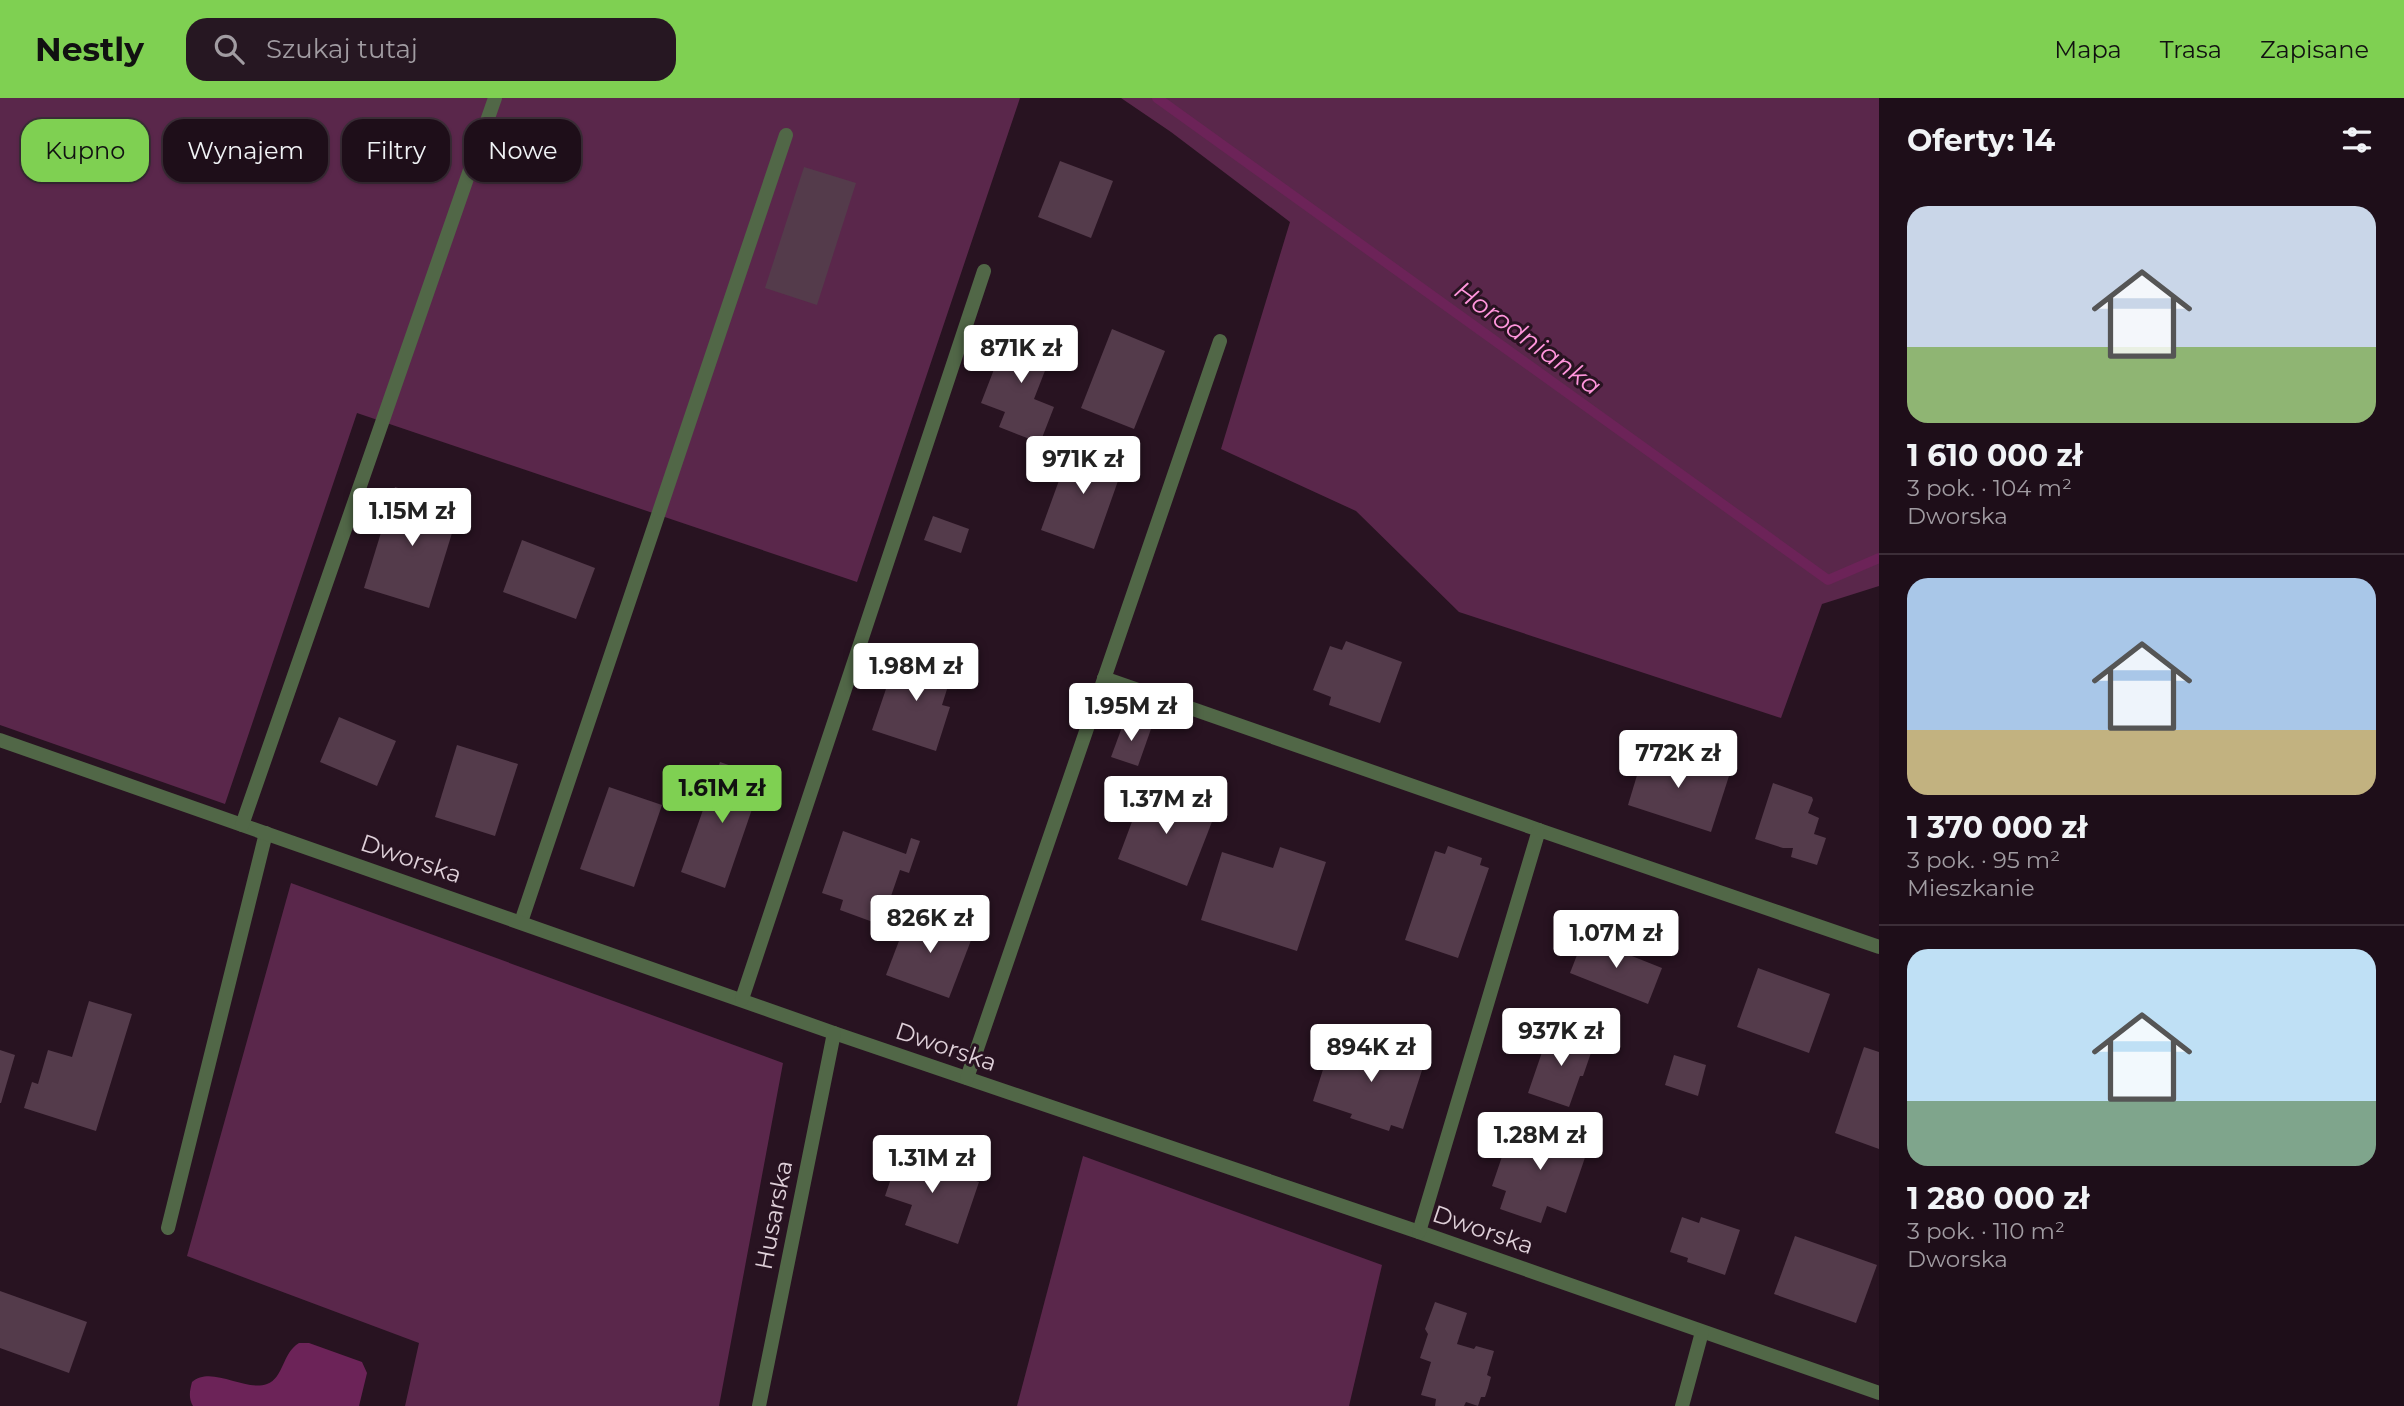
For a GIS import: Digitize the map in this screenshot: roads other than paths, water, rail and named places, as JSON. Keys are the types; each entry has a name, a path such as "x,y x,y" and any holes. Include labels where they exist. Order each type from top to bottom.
{"street":[{"path":"242,825 495,98"},
{"path":"521,922 786,135"},
{"path":"742,999 984,271"},
{"path":"967,1078 1220,341"},
{"path":"1104,678 1879,947"},
{"name":"Dworska","path":"0,740 834,1033 1419,1232 1879,1393"},
{"path":"1419,1232 1539,830"},
{"path":"168,1227 265,833"},
{"name":"Husarska","path":"759,1406 834,1033"},
{"path":"1682,1406 1702,1332"}],"waterway":[{"name":"Horodnianka","path":"1157,98 1828,580 1879,558"}]}
